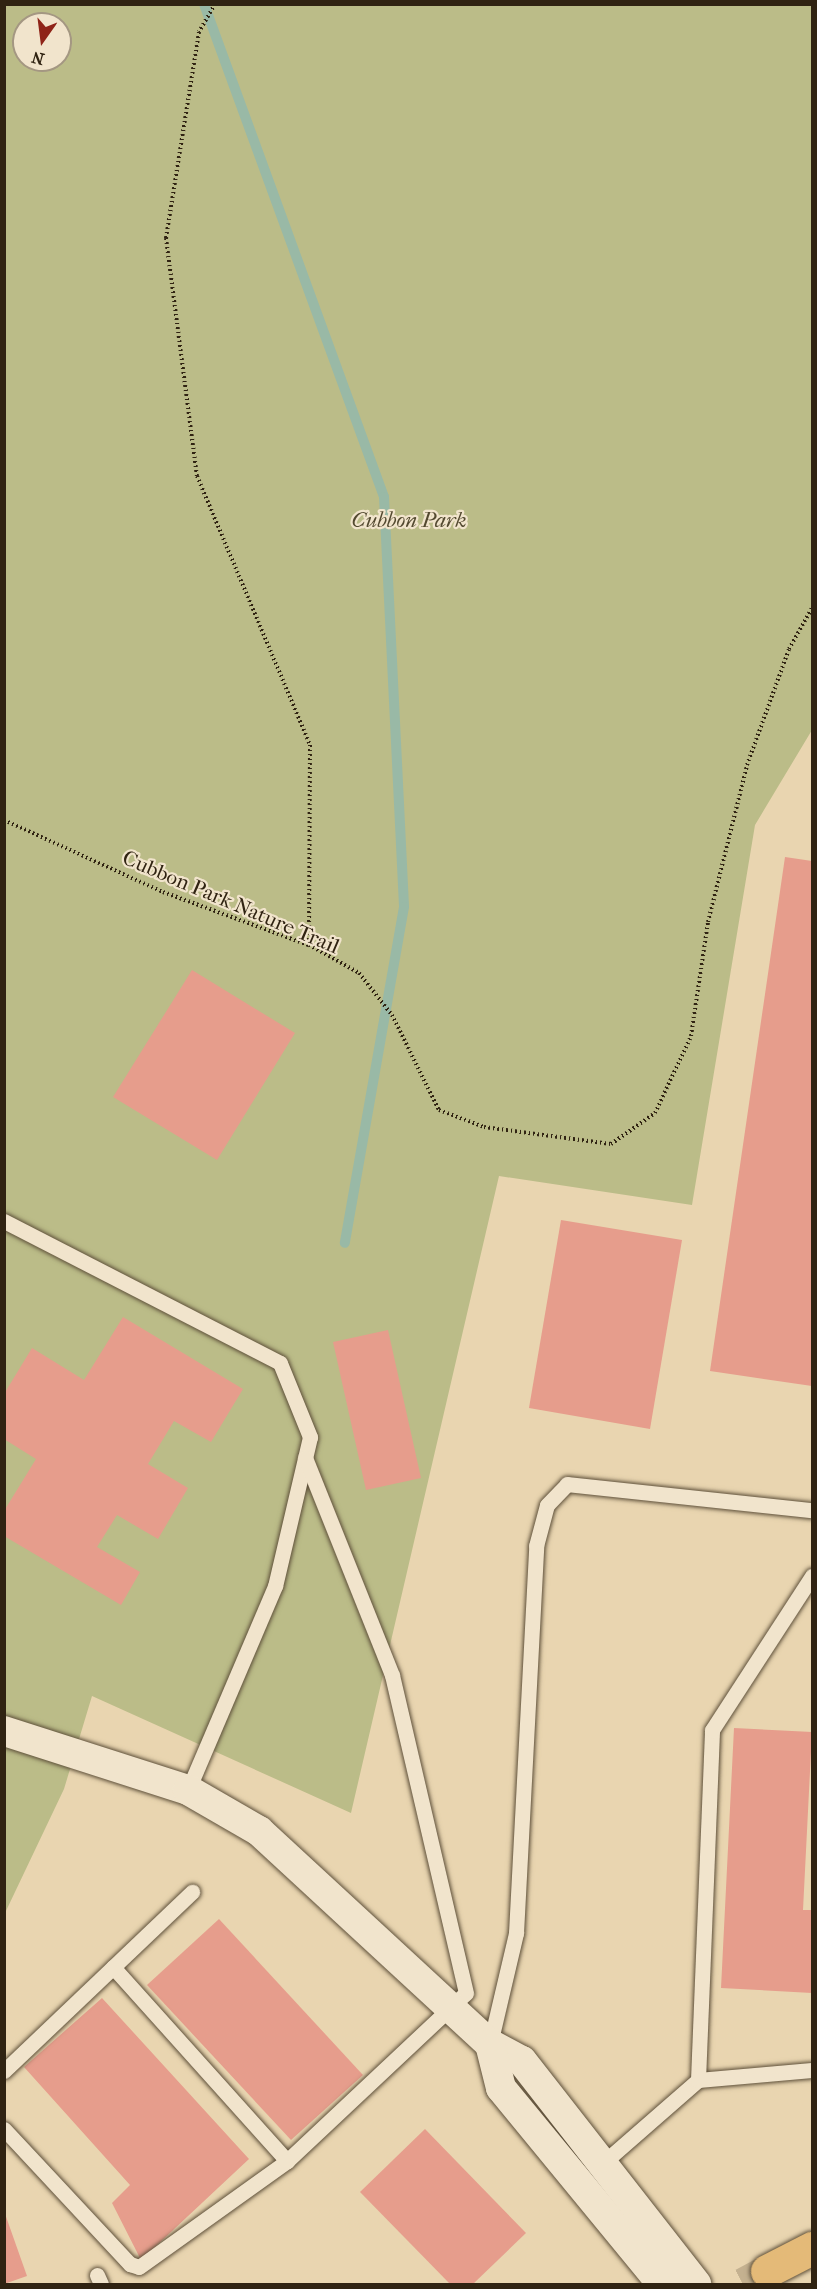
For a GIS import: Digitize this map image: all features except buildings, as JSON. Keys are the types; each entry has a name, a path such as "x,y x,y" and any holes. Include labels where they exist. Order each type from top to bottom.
{"main road":[{"path":"767,2271 813,2248"}],"street":[{"path":"4,1731 188,1790 259,1831 490,2044 522,2061 696,2284"},
{"path":"490,2044 501,2088 662,2284"}],"lane":[{"path":"4,1221 280,1363 310,1437 275,1586 188,1790"},
{"path":"4,2129 130,2264 139,2267 287,2161 452,2010 466,1993 392,1675 305,1458"},
{"path":"490,2044 516,1933 536,1546 547,1506 567,1484 813,1510"},
{"path":"698,2080 712,1730 813,1576"},
{"path":"4,2071 192,1892"},
{"path":"113,1967 287,2161"},
{"path":"603,2163 698,2080 813,2070"}],"path":[{"path":"215,4 199,32 166,238 197,476 310,745 309,945"},
{"name":"Cubbon Park Nature Trail","path":"4,820 164,892 309,945 359,973 392,1015 439,1110 484,1127 611,1144 655,1113 691,1036 708,922 747,765 789,649 813,608"}],"green space":[{"name":"Cubbon Park","path":"5,5 812,5 812,730 755,825 692,1205 499,1176 351,1813 92,1696 64,1789 5,1913"}],"waterway":[{"path":"204,4 384,497 404,907 345,1243"}],"tunnel":[{"path":"743,2284 767,2271"}]}
